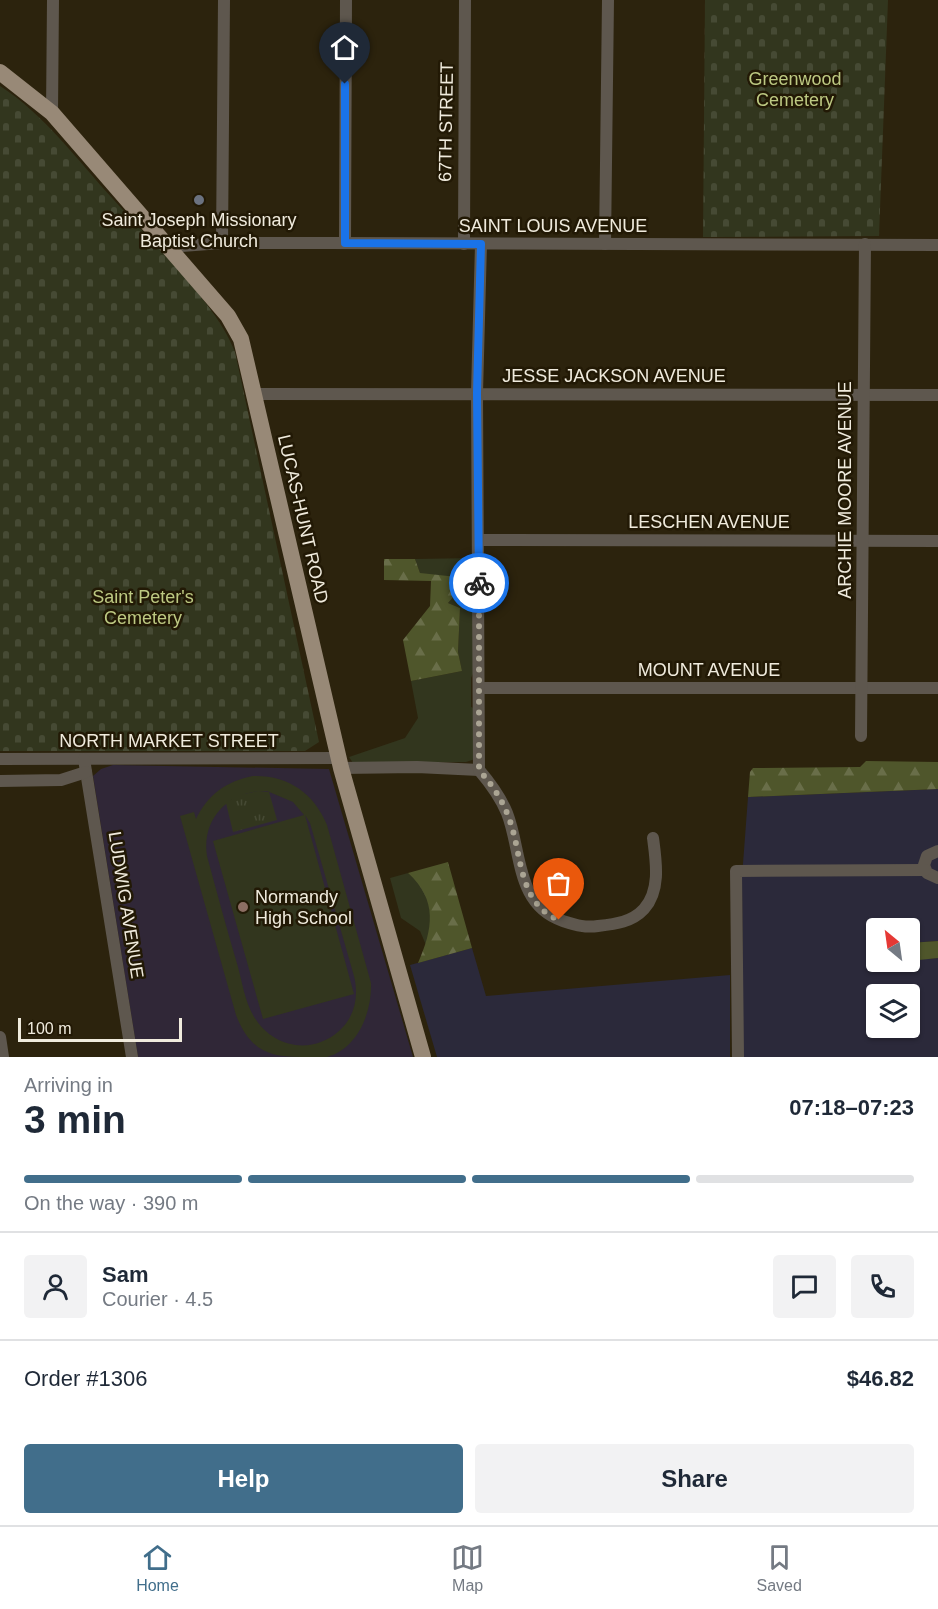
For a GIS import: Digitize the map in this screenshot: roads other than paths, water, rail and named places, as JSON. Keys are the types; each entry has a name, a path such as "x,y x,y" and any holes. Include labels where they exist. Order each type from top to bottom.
{"main road":[{"name":"LUCAS-HUNT ROAD","path":"0,72 52,113 234,325 242,345 254,394 340,763 422,1056"}],"street":[{"path":"52,113 53,0"},
{"path":"222,243 224,0"},
{"path":"345,243 346,0"},
{"name":"67TH STREET","path":"464,244 465,0"},
{"path":"605,244 608,0"},
{"name":"SAINT LOUIS AVENUE","path":"168,247 222,243 938,245"},
{"path":"481,244 477,393 479,770 497,790 507,813 514,835 518,864 534,901 548,915 559,920 585,928 615,924 631,920 645,908 653,896 656,880 653,838"},
{"name":"ARCHIE MOORE AVENUE","path":"861,736 865,244"},
{"name":"JESSE JACKSON AVENUE","path":"254,394 938,395"},
{"name":"LESCHEN AVENUE","path":"479,540 938,541"},
{"name":"MOUNT AVENUE","path":"480,688 938,688"},
{"name":"NORTH MARKET STREET","path":"0,759 340,763 479,770"},
{"name":"LUDWIG AVENUE","path":"84,759 132,1057"},
{"path":"0,781 61,780 86,772"},
{"path":"938,851 927,856 925,870 930,876 938,878"},
{"path":"738,1057 736,871 925,870"},
{"path":"0,1037 3,1057"}],"place":[{"name":"Saint Joseph Missionary Baptist Church","path":"199,200"},
{"name":"Normandy High School","path":"243,907"}],"park label":[{"name":"Greenwood Cemetery","path":"795,89"},
{"name":"Saint Peter's Cemetery","path":"143,607"}]}
